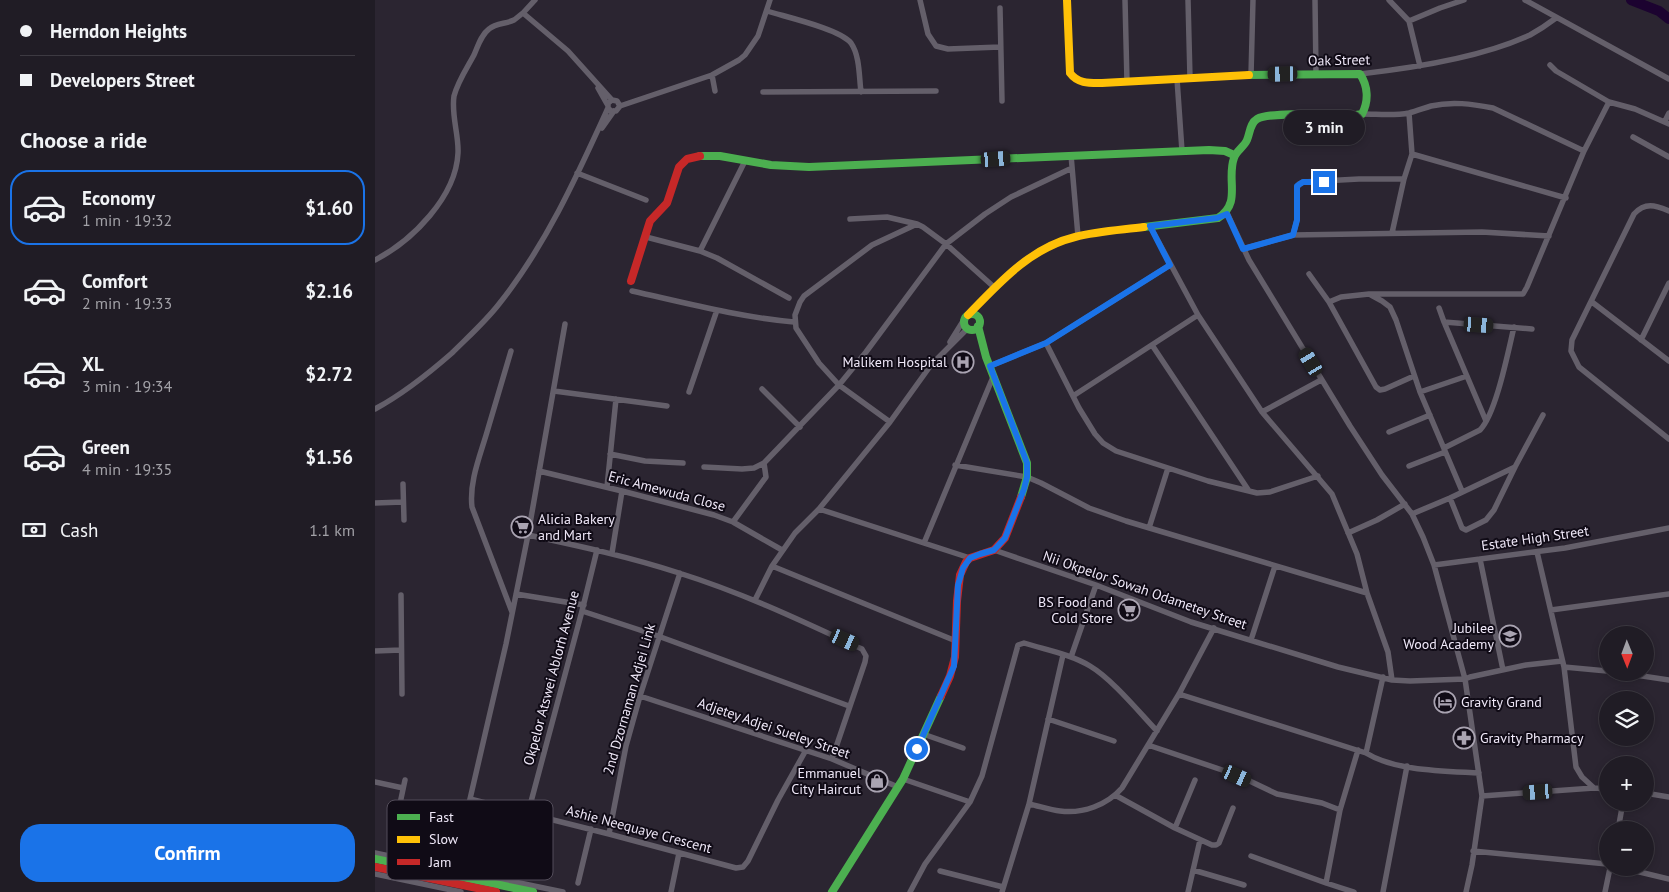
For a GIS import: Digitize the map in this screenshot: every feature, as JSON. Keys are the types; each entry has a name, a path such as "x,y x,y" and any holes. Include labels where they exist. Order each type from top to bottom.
{"street":[{"path":"375,260 412,235 425,222 440,201 455,173 459,151 454,98 457,87 481,40 488,29 515,20 535,0"},
{"path":"375,409 415,384 436,367 499,305 530,261 553,223 594,138 613,104 639,98 712,75 732,65 745,55 758,36 770,0"},
{"path":"920,0 929,34 936,46 948,49 1000,47"},
{"name":"Oak Street","path":"1067,0 1069,64 1072,76 1076,80 1086,82 1127,82 1177,78 1347,72 1360,74 1420,66 1495,49 1531,34 1556,18"},
{"path":"1125,0 1127,82"},
{"path":"1188,0 1190,78"},
{"path":"1251,75 1253,0"},
{"path":"1315,0 1316,73"},
{"path":"1389,0 1409,21 1420,66"},
{"path":"1409,21 1464,0"},
{"path":"1525,0 1669,79"},
{"path":"1000,8 1002,100"},
{"path":"767,11 825,29 846,38 851,43 856,54 861,92"},
{"path":"523,13 568,51 613,104 614,112 594,138"},
{"path":"1550,64 1557,71 1609,102 1635,109 1667,123 1669,113"},
{"path":"1360,74 1364,80 1366,100 1365,109 1362,114"},
{"path":"712,75 715,91"},
{"path":"1177,78 1182,151"},
{"path":"763,92 936,90"},
{"path":"1329,302 1341,296 1369,294 1523,294 1566,198 1584,152 1609,102"},
{"path":"1466,892 1482,796 1465,679 1434,565 1412,514 1382,475 1321,380 1243,249 1227,214 1231,204 1231,168 1234,155 1244,145 1251,126 1258,118 1409,113 1432,106 1457,103 1493,108 1584,152"},
{"path":"1392,233 1404,179 1412,154 1409,113"},
{"path":"1633,137 1669,157"},
{"path":"631,281 650,221 667,203 682,162 697,156 809,167 1182,151 1222,150 1234,155"},
{"path":"1412,154 1566,198"},
{"path":"1071,155 1078,236"},
{"path":"700,251 745,160"},
{"path":"704,467 748,469 764,463 839,385 871,346 946,244 1011,197 1072,168"},
{"path":"577,173 646,200"},
{"path":"1293,235 1297,220 1297,188 1299,184 1303,182 1359,179 1404,179"},
{"path":"1669,211 1657,205 1650,205 1639,209 1634,214 1572,340 1571,351 1573,359 1579,367 1669,439"},
{"path":"945,350 966,317 1013,270 1058,242 1078,236 1217,218 1227,214"},
{"path":"850,219 887,217 917,224 946,244 993,290"},
{"path":"890,422 839,385 819,363 796,328 795,315 804,296 872,245 917,224"},
{"path":"1150,226 1198,315 1262,412 1332,494 1357,554 1367,593 1388,652 1392,680"},
{"path":"1243,249 1293,235 1482,232 1549,236"},
{"path":"645,237 700,251 735,267 789,298"},
{"path":"990,366 1046,343 1170,265"},
{"path":"1309,274 1329,302 1376,387 1380,390 1385,389 1414,376"},
{"path":"1641,340 1669,283"},
{"path":"755,600 772,566 795,533 819,509 890,422 931,365 945,350 979,321 978,317 993,290"},
{"path":"632,291 751,317 795,322"},
{"path":"1369,294 1390,307 1420,392 1462,491"},
{"path":"1592,302 1669,361"},
{"path":"1439,308 1486,421"},
{"path":"689,392 717,310"},
{"path":"832,892 903,778 950,676 954,666 959,579 963,568 970,558 994,550 1009,531 1027,477 1027,463 982,345 973,328 964,322 966,317 972,314 978,317"},
{"path":"1073,396 1198,315"},
{"path":"1444,322 1532,329"},
{"path":"470,799 502,663 528,535 565,324"},
{"path":"1409,466 1445,450 1480,430 1496,397 1514,327"},
{"path":"1046,343 1095,434 1103,443 1116,451 1208,481 1257,493 1270,492 1318,476"},
{"path":"1152,345 1249,492"},
{"path":"511,351 483,444 471,497 472,507 512,612"},
{"path":"1420,392 1467,376"},
{"path":"925,543 955,465 993,377"},
{"path":"1262,412 1321,380"},
{"path":"762,389 799,427"},
{"path":"554,391 667,406"},
{"path":"607,487 617,399"},
{"path":"1389,432 1430,415"},
{"path":"1450,498 1465,530 1486,520 1495,510 1515,467 1543,415"},
{"path":"610,454 645,461 683,463"},
{"path":"733,522 766,477 764,463"},
{"path":"955,465 1027,477 1089,508 1149,528 1367,593"},
{"path":"1412,514 1515,467"},
{"path":"1149,528 1168,468"},
{"name":"Eric Amewuda Close","path":"539,471 714,515 733,522 782,550"},
{"path":"403,484 403,520"},
{"path":"612,554 623,491"},
{"path":"375,503 403,502"},
{"path":"1348,533 1377,520 1405,504"},
{"path":"819,509 970,558"},
{"name":"Estate High Street","path":"1434,565 1537,552 1669,528"},
{"path":"528,535 597,550 680,573 755,600 863,649 865,662 832,759"},
{"name":"Okpelor Atswei Ablorh Avenue","path":"531,800 597,550"},
{"name":"Nii Okpelor Sowah Odametey Street","path":"994,550 1096,585 1191,622 1338,667 1392,680 1429,682 1465,679 1526,664 1562,660"},
{"path":"1537,552 1564,667 1576,767 1582,777 1594,788"},
{"path":"1480,558 1503,670"},
{"path":"772,566 956,641"},
{"path":"1251,640 1275,566"},
{"name":"2nd Dzornaman Adjei Link","path":"609,834 626,746 658,636 680,573"},
{"path":"1071,657 1096,585"},
{"path":"401,594 402,694"},
{"path":"516,594 583,608 849,706"},
{"path":"1551,610 1669,594"},
{"path":"1029,804 1061,812 1080,811 1096,807 1115,796 1157,732 1214,628"},
{"path":"910,892 925,864 970,802 982,776 1018,644 1024,643 1071,657 1091,666 1157,732"},
{"path":"375,651 401,650"},
{"path":"940,871 1003,889 1029,804 1063,655"},
{"path":"1564,667 1599,671"},
{"path":"1366,753 1383,677"},
{"path":"1654,678 1669,680"},
{"path":"1179,694 1358,750 1386,763 1479,774"},
{"name":"Adjetey Adjei Sueley Street","path":"640,696 832,759 898,787"},
{"path":"1048,719 1114,741"},
{"path":"923,734 963,748"},
{"path":"1148,745 1237,776 1277,794 1322,803 1341,810"},
{"name":"Ashie Neequaye Crescent","path":"553,819 736,868 743,867 748,862 806,750"},
{"path":"1326,883 1341,810 1358,750"},
{"path":"1383,892 1407,766"},
{"path":"903,778 970,802"},
{"path":"401,800 405,780"},
{"path":"1175,828 1195,780"},
{"path":"375,782 403,788"},
{"path":"1482,796 1599,788"},
{"path":"1654,794 1669,797"},
{"path":"1115,796 1175,828 1212,845 1219,843 1233,808"},
{"name":"Ashie Neequaye Crescent","path":"470,799 474,800"},
{"path":"578,883 591,829"},
{"path":"1188,892 1200,840"},
{"path":"1473,851 1599,863"},
{"path":"671,892 679,853"},
{"path":"1251,856 1354,892"},
{"path":"1193,870 1244,885"},
{"path":"1654,875 1669,879"},
{"path":"1605,892 1608,876"},
{"path":"404,880 461,892"},
{"path":"438,880 496,892"},
{"path":"476,880 533,892"},
{"path":"505,880 563,892"}],"waterway":[{"path":"1631,0 1659,11 1669,19"}],"traffic: fast":[{"path":"1144,227 1218,218 1225,212 1231,198 1231,175 1234,158 1246,142 1257,119 1289,114 1356,115 1362,114 1366,104 1366,89 1360,74 1249,75"},
{"path":"700,156 720,156 771,165 809,167 1209,150 1225,151 1234,155"},
{"path":"972,314 980,322 972,330 964,322 972,314"},
{"path":"978,326 986,357 1027,463 1027,477 1021,497"},
{"path":"832,892 903,779 941,696"},
{"path":"375,859 387,862"},
{"path":"476,880 533,892"}],"traffic: slow":[{"path":"1067,0 1070,73 1080,81 1102,83 1249,75"},
{"path":"968,315 1016,268 1044,249 1059,242 1084,235 1144,227"}],"traffic: jam":[{"path":"631,281 650,221 667,203 679,167 687,159 700,156"},
{"path":"941,696 950,676 955,657 960,575 970,558 994,550 1005,538 1021,497"},
{"path":"375,867 387,869"},
{"path":"438,880 496,892"}],"place":[{"name":"Malikem Hospital","path":"963,362"},
{"name":"Alicia Bakery and Mart","path":"522,527"},
{"name":"BS Food and Cold Store","path":"1129,610"},
{"name":"Jubilee Wood Academy","path":"1510,636"},
{"name":"Gravity Grand","path":"1445,702"},
{"name":"Gravity Pharmacy","path":"1464,738"},
{"name":"Emmanuel City Haircut","path":"877,781"}],"route":[{"path":"917,749 954,666 958,585 963,568 970,558 994,550 1005,538 1020,501 1027,477 1027,463 990,366 1046,343 1170,265 1150,226 1217,218 1227,214 1243,249 1293,235 1297,220 1297,186 1303,182 1324,182"}]}
